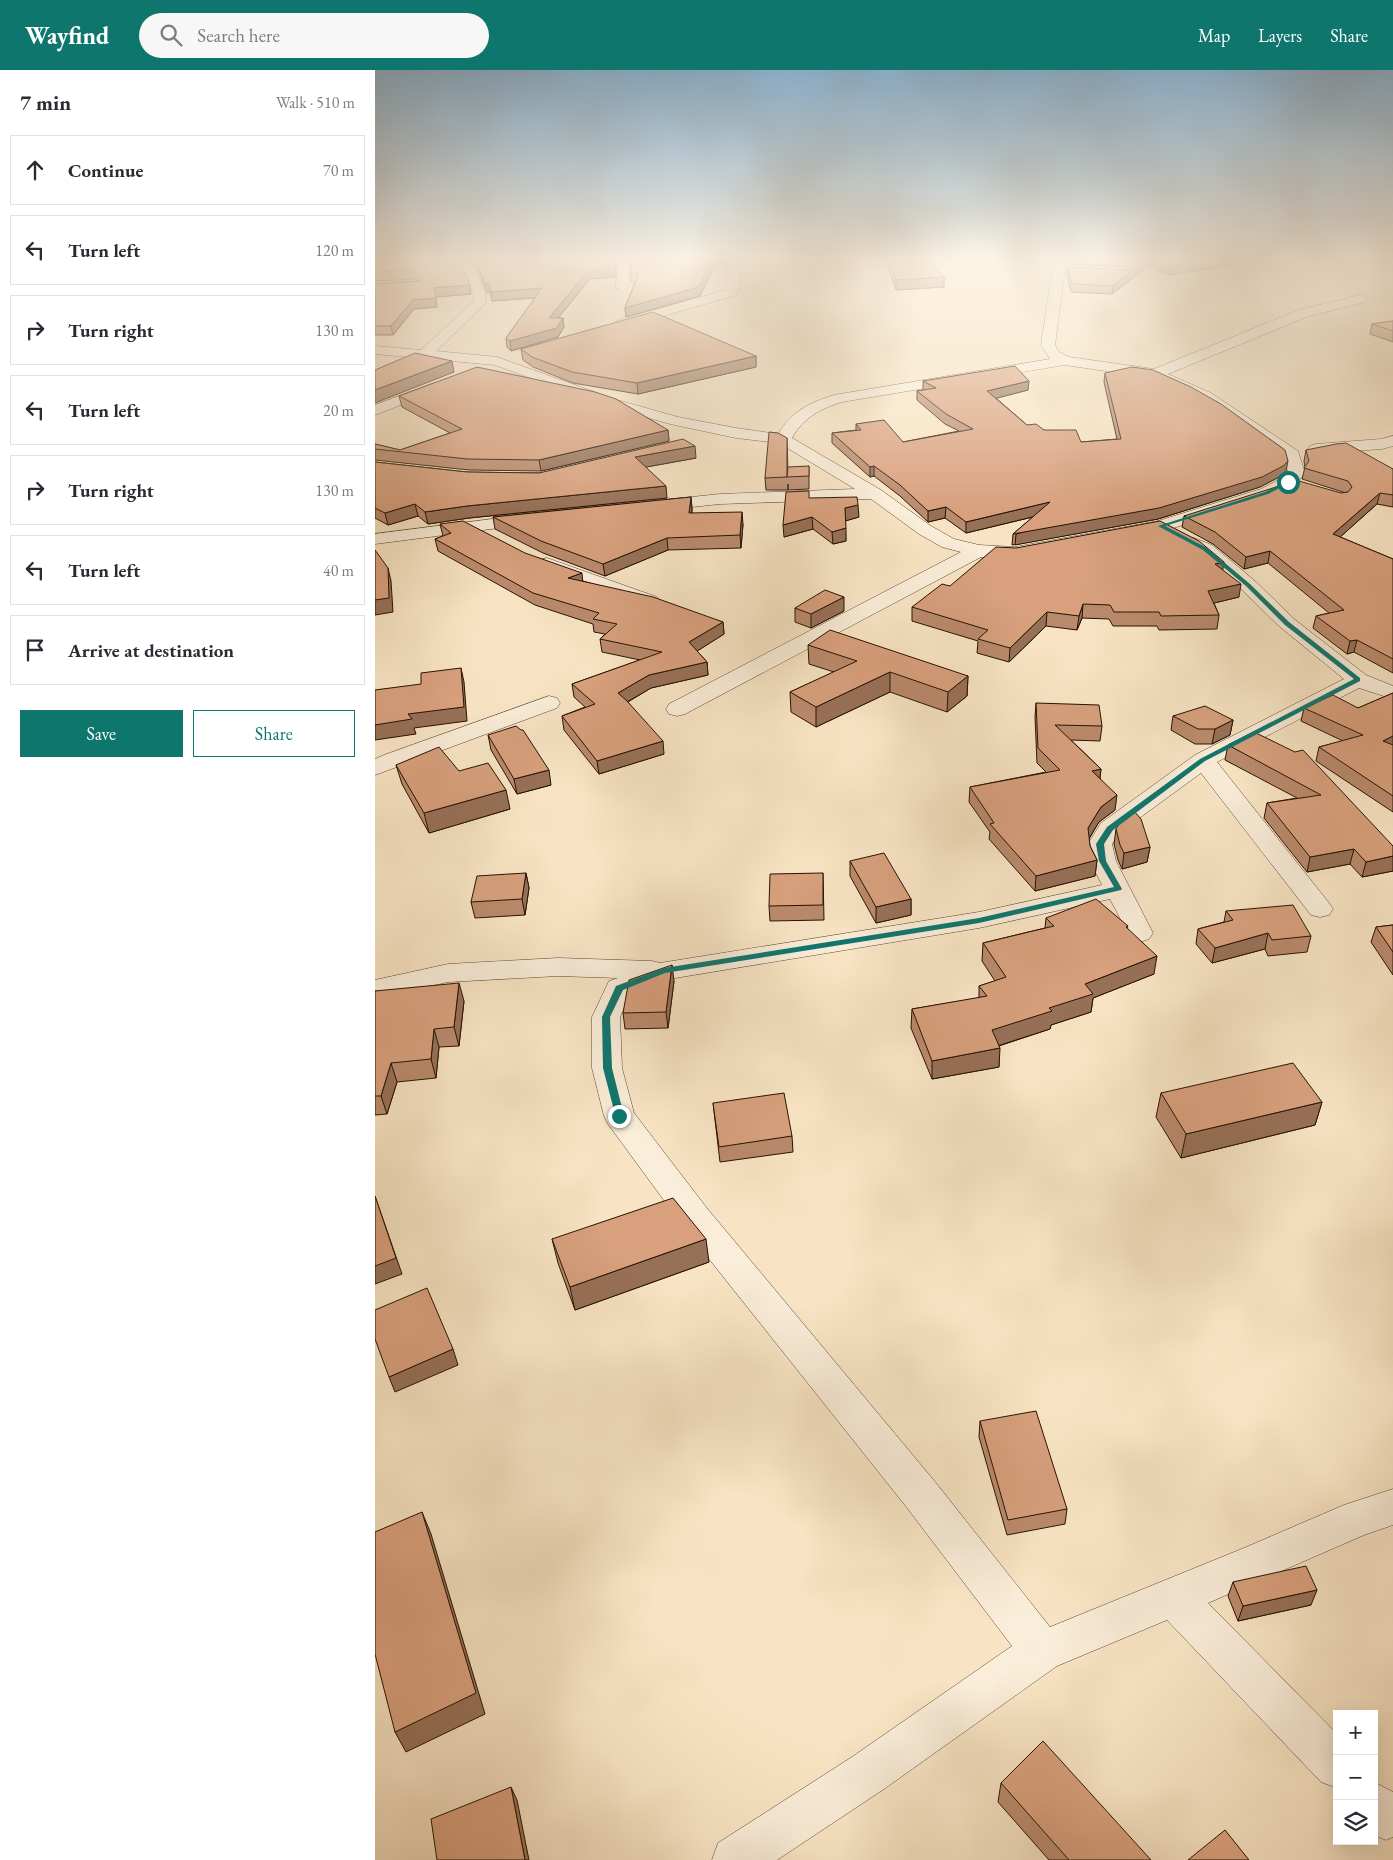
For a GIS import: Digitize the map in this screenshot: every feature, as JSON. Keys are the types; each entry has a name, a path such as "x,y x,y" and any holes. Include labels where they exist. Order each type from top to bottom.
{"street":[{"path":"425,354 436,344"},
{"path":"1048,344 1053,355 1065,361"},
{"path":"1155,374 1229,344"},
{"path":"375,350 497,361 609,402 676,421 736,433 783,439 875,494 925,530 948,543 978,551 1015,554 1161,526 1267,493 1288,482 1297,473 1292,454 1206,396 1155,374 1065,361 839,398 812,407 793,421 783,439"},
{"path":"472,373 497,361 516,355"},
{"path":"375,410 446,383"},
{"path":"699,441 736,433"},
{"path":"1287,450 1347,447 1393,441"},
{"path":"1288,482 1305,487"},
{"path":"633,508 720,499 875,494"},
{"path":"375,538 546,517"},
{"path":"469,525 502,542"},
{"path":"1161,526 1205,549 1248,585 1287,624 1358,680 1393,693"},
{"path":"677,708 978,551"},
{"path":"527,555 652,602"},
{"path":"1140,933 1103,861 1100,844 1110,828 1203,760 1358,680"},
{"path":"375,768 392,760 549,704"},
{"path":"1203,760 1320,909"},
{"path":"375,989 448,973 558,967 664,971 979,920 1119,889"},
{"path":"664,971 619,988 606,1017 607,1068 619,1116 694,1216 922,1496 1042,1651"},
{"path":"735,1860 869,1773 1042,1651 1358,1518 1393,1507"},
{"path":"1173,1596 1333,1762"}],"building":[{"path":"541,344 727,344 756,356 637,383 572,372 532,357 521,349"},
{"path":"415,353 452,361 375,390 375,370"},
{"path":"1015,366 1029,381 987,391 1027,425 1036,424 1044,430 1076,430 1081,442 1121,439 1105,373 1132,367 1153,370 1191,387 1221,404 1285,450 1288,461 1283,466 1262,477 1159,508 1013,534 1050,502 966,522 946,507 928,511 900,485 874,466 870,467 832,433 861,430 856,424 884,420 903,442 973,429 946,414 917,391 936,388 923,381"},
{"path":"477,367 595,392 616,399 668,430 539,460 467,459 375,449 375,444 400,450 462,429 399,396"},
{"path":"769,432 778,433 787,438 787,477 765,478"},
{"path":"683,439 695,446 635,457 666,486 425,512 415,504 385,513 375,508 375,462 467,472 539,473"},
{"path":"1346,443 1393,469 1393,495 1380,493 1333,534 1393,559 1393,659 1357,640 1350,641 1316,616 1344,610 1270,551 1246,557 1215,532 1184,516 1276,487 1292,479 1341,493 1348,492 1352,487 1348,481 1304,468 1309,461 1306,450"},
{"path":"809,466 809,476 787,477 788,467"},
{"path":"809,491 809,498 857,497 858,505 845,508 846,528 832,532 812,517 783,525 786,492"},
{"path":"691,497 689,513 742,512 740,535 667,538 603,564 541,541 493,517"},
{"path":"463,521 525,553 582,573 568,578 653,597 723,622 689,642 707,662 649,675 618,693 663,741 597,761 562,716 595,704 572,684 662,652 600,639 617,624 593,619 599,613 533,593 435,539 451,533 440,524"},
{"path":"1160,521 1199,541 1224,562 1215,564 1241,584 1208,591 1219,615 1161,616 1159,612 1114,612 1110,605 1083,604 1079,616 1047,612 1010,648 978,639 988,630 912,607 942,584 950,586 996,547 1016,548"},
{"path":"375,550 388,568 389,598 375,600"},
{"path":"825,590 844,597 811,614 795,608"},
{"path":"830,630 968,676 948,692 890,672 816,707 790,692 857,661 808,645"},
{"path":"461,668 464,707 408,714 412,719 375,725 375,690 421,684 421,673"},
{"path":"1393,693 1393,736 1383,741 1393,745 1393,796 1319,747 1363,735 1304,708 1333,695 1358,708"},
{"path":"1036,703 1099,705 1102,726 1055,725 1101,769 1092,771 1117,795 1101,807 1088,828 1090,846 1097,860 1036,876 990,824 994,823 970,787 1060,770 1038,748"},
{"path":"1205,706 1233,720 1215,729 1198,729 1173,716"},
{"path":"516,726 523,730 549,770 514,779 488,735"},
{"path":"1254,732 1295,752 1303,750 1393,846 1393,856 1366,862 1354,849 1310,857 1267,803 1321,795 1228,745"},
{"path":"439,747 459,771 488,763 506,790 424,813 396,765"},
{"path":"1134,811 1141,819 1150,847 1124,853 1116,829 1122,819"},
{"path":"884,853 911,899 876,907 850,861"},
{"path":"526,873 522,899 471,902 477,876"},
{"path":"823,873 823,905 769,906 770,874"},
{"path":"1096,899 1128,926 1126,927 1157,956 1085,984 1093,994 1049,1008 1052,1011 992,1030 1000,1048 932,1061 912,1009 987,996 979,986 1006,977 983,943 1054,926 1046,918"},
{"path":"1293,905 1311,936 1272,940 1268,933 1215,948 1198,929 1233,920 1226,911"},
{"path":"1393,925 1393,952 1376,927"},
{"path":"672,965 666,1012 623,1013 629,980"},
{"path":"459,983 454,1027 434,1029 431,1059 391,1063 381,1096 375,1096 375,991"},
{"path":"1293,1063 1322,1102 1186,1134 1161,1093"},
{"path":"784,1093 792,1136 719,1147 713,1103"},
{"path":"375,1196 396,1258 375,1266"},
{"path":"673,1198 706,1239 570,1287 552,1239"},
{"path":"427,1288 453,1349 389,1377 375,1339 375,1310"},
{"path":"1036,1411 1067,1509 1008,1520 980,1421"},
{"path":"422,1512 476,1693 395,1732 375,1654 375,1532"},
{"path":"1306,1566 1317,1590 1243,1606 1233,1582"},
{"path":"1043,1741 1151,1860 1069,1860 1001,1783"},
{"path":"511,1787 525,1860 437,1860 431,1819"},
{"path":"1225,1830 1249,1860 1188,1860"}],"route":[{"path":"619,1116 607,1068 606,1017 619,988 664,971 979,920 1119,889 1103,861 1100,844 1110,828 1203,760 1319,702 1358,680 1287,624 1248,585 1205,549 1161,526 1267,493 1288,482"}]}
